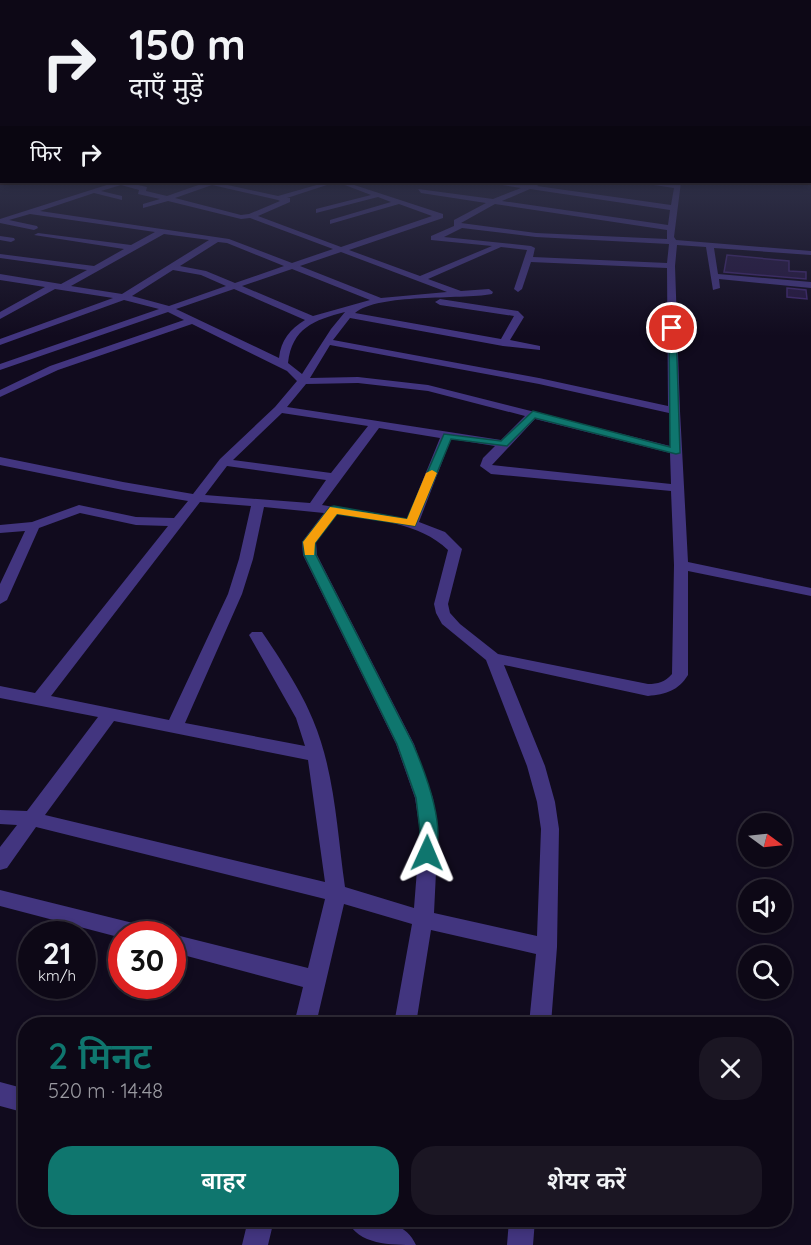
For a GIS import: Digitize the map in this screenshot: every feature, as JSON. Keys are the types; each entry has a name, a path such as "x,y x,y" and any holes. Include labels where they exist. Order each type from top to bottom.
{"street":[{"path":"89,220 235,243 289,267 379,301"},
{"path":"263,220 460,294"},
{"path":"333,222 339,220"},
{"path":"0,367 232,285 426,220"},
{"path":"449,220 459,224 536,235 673,237"},
{"path":"465,220 434,238 531,248"},
{"path":"583,220 710,246 811,254"},
{"path":"493,658 648,690 664,689 675,684 680,675 681,565 674,411 671,266 674,220"},
{"path":"1,221 36,232 133,248"},
{"path":"2,313 96,269 163,231"},
{"path":"518,289 536,235"},
{"path":"0,238 11,240"},
{"path":"0,342 124,297 217,239"},
{"path":"421,279 499,245"},
{"path":"710,246 716,288"},
{"path":"0,256 96,269"},
{"path":"529,259 671,266"},
{"path":"171,267 196,271 314,320"},
{"path":"714,276 811,285"},
{"path":"0,277 124,297 166,309 283,364 303,381 358,380 408,384 676,451"},
{"path":"283,364 289,339 300,327 314,320 379,301 489,292"},
{"path":"416,299 518,314 519,316 503,343"},
{"path":"39,700 224,462 279,409 303,381 348,315 359,306"},
{"path":"348,315 536,348"},
{"path":"0,394 54,368 191,321"},
{"path":"328,342 539,381 674,411"},
{"path":"279,409 503,444"},
{"path":"533,414 487,461 486,466 491,470 678,488"},
{"path":"314,507 334,477 375,425"},
{"path":"411,524 447,436"},
{"path":"0,461 196,498 334,510 411,524 452,542 455,549 441,604 441,614 448,622 486,649 493,658 536,766 546,802 550,859 547,947 541,1017"},
{"path":"224,462 334,477"},
{"path":"174,728 235,594 246,559 258,504"},
{"path":"0,529 34,526 83,509 120,518 178,522"},
{"path":"334,510 309,542 310,555 405,744 424,798 429,831 423,919 406,1017"},
{"path":"0,600 34,526"},
{"path":"681,565 811,592"},
{"path":"257,635 304,718 316,756 336,893 307,1017"},
{"path":"0,692 316,756"},
{"path":"0,862 109,715"},
{"path":"0,817 32,819 336,893 423,919 547,947"},
{"path":"0,898 108,926"},
{"path":"186,947 315,980"},
{"path":"0,1094 18,1099"},
{"path":"255,1245 259,1227"},
{"path":"376,1227 403,1245"},
{"path":"520,1245 521,1227"}],"building":[{"path":"727,255 789,261 789,271 806,272 806,279 724,272"},
{"path":"787,288 806,290 807,299 787,297"}],"slow traffic":[{"path":"310,552 309,542 334,510 411,524 432,473"}],"route":[{"path":"427,853 429,831 424,798 416,771 405,744 310,555 309,542 334,510 411,524 447,436 503,444 533,414 676,451 672,328"}]}
